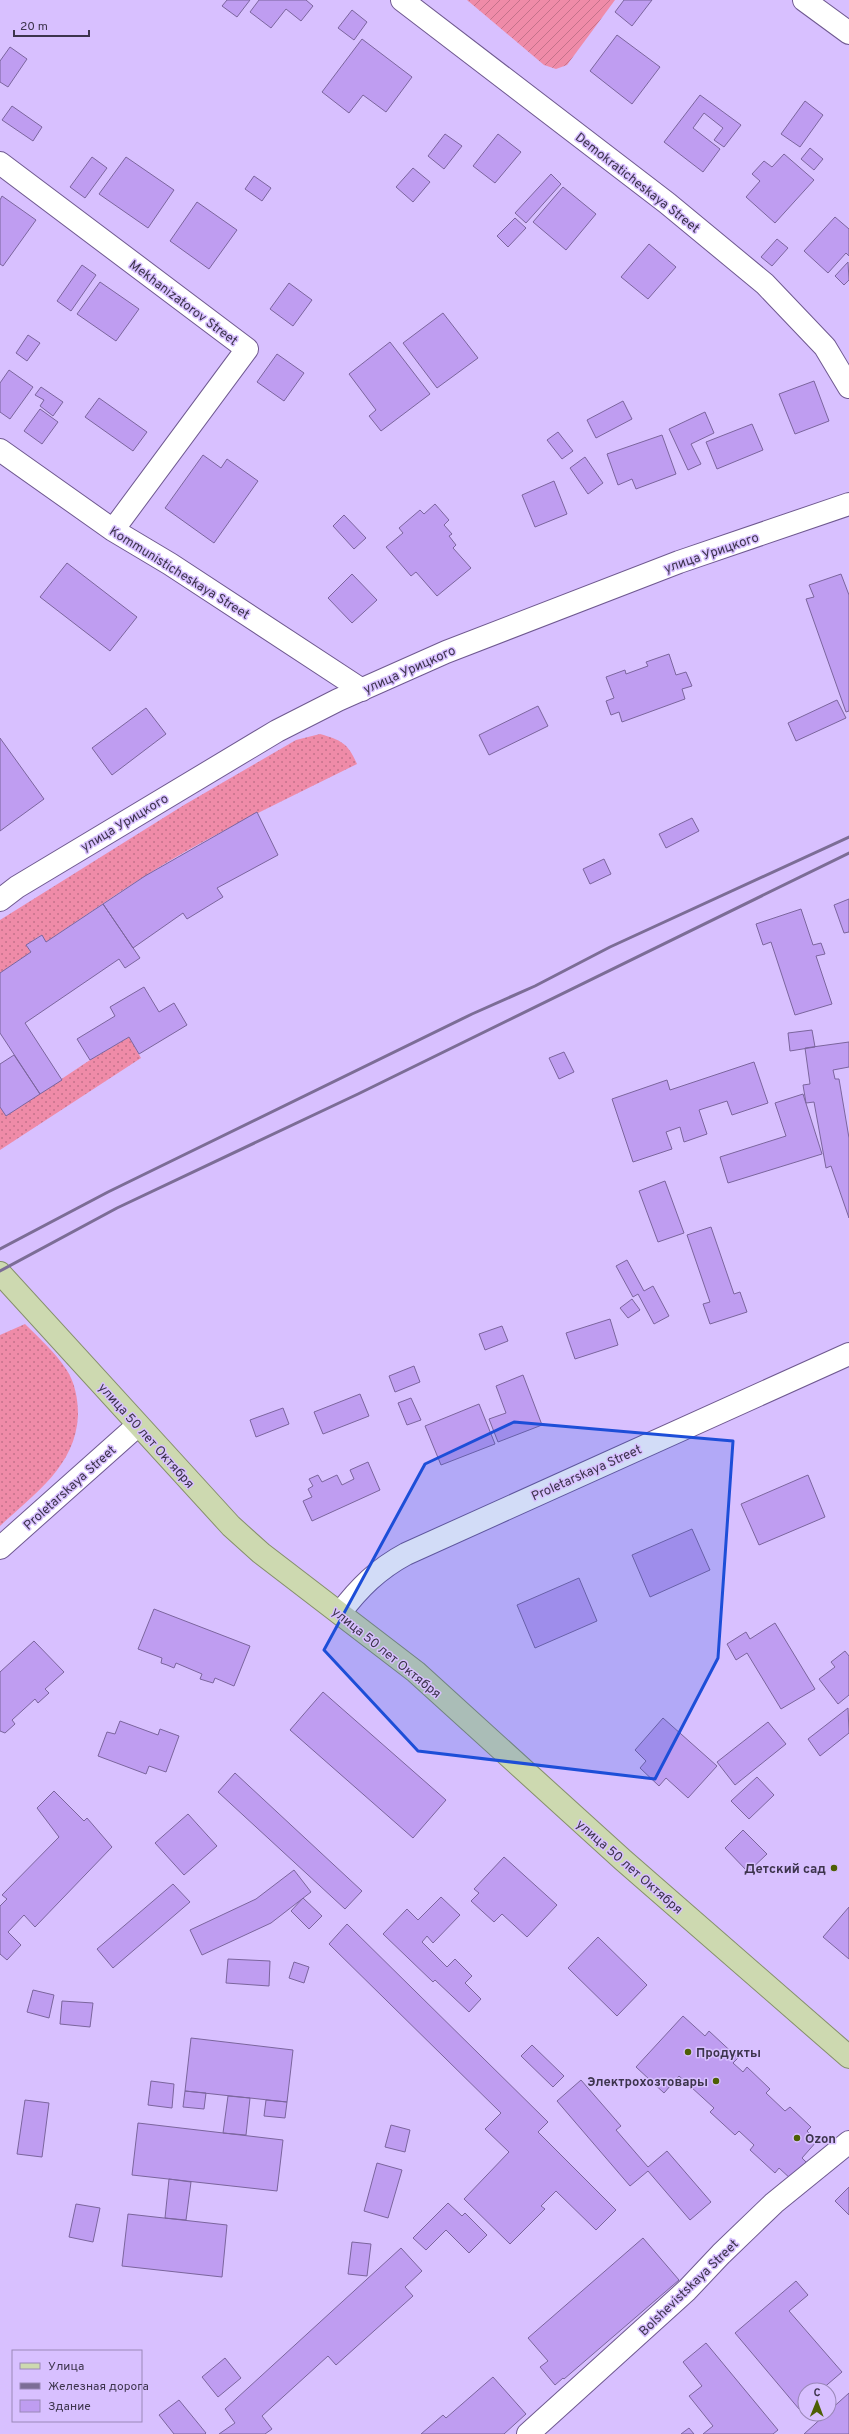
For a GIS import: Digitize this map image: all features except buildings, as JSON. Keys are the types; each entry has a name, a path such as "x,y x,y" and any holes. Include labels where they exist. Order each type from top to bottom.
{"main road":[{"name":"улица 50 лет Октября","path":"0,1273 137,1426 231,1526 260,1553 416,1672 622,1860 849,2058"}],"street":[{"name":"Demokraticheskaya Street","path":"402,0 667,203 765,284 825,348 849,387"},
{"path":"804,0 849,33"},
{"name":"Mekhanizatorov Street","path":"0,162 247,349 113,530"},
{"name":"Kommunisticheskaya Street","path":"0,450 113,530 176,568 362,690"},
{"name":"улица Урицкого","path":"0,900 70,854 277,731 362,690 446,652 679,562 849,504"},
{"name":"Proletarskaya Street","path":"340,1613 360,1587 386,1565 406,1554 849,1354"},
{"name":"Proletarskaya Street","path":"0,1548 137,1426"},
{"name":"Bolshevistskaya Street","path":"528,2434 687,2290 721,2254 774,2203 849,2142"}],"highlighted area":[{"path":"514,1422 733,1441 718,1658 655,1779 418,1751 324,1650 425,1464"}],"shaded area":[{"path":"467,0 615,0 567,65 556,69 544,65"},
{"path":"320,734 343,743 354,757 357,764 197,845 107,900 46,942 41,935 26,945 31,952 0,973 0,920 184,805 296,740"},
{"path":"129,1037 141,1058 0,1150 0,1107 6,1116 90,1060"},
{"path":"25,1324 52,1351 72,1379 78,1415 75,1433 70,1449 61,1464 51,1478 0,1526 0,1335"}],"railway":[{"path":"0,1249 108,1192 472,1014 535,986 610,947 849,837"},
{"path":"0,1271 117,1208 358,1094 849,853"}],"place":[{"name":"Детский сад","path":"834,1868"},
{"name":"Продукты","path":"688,2052"},
{"name":"Электрохозтовары","path":"716,2081"},
{"name":"Ozon","path":"797,2138"}]}
